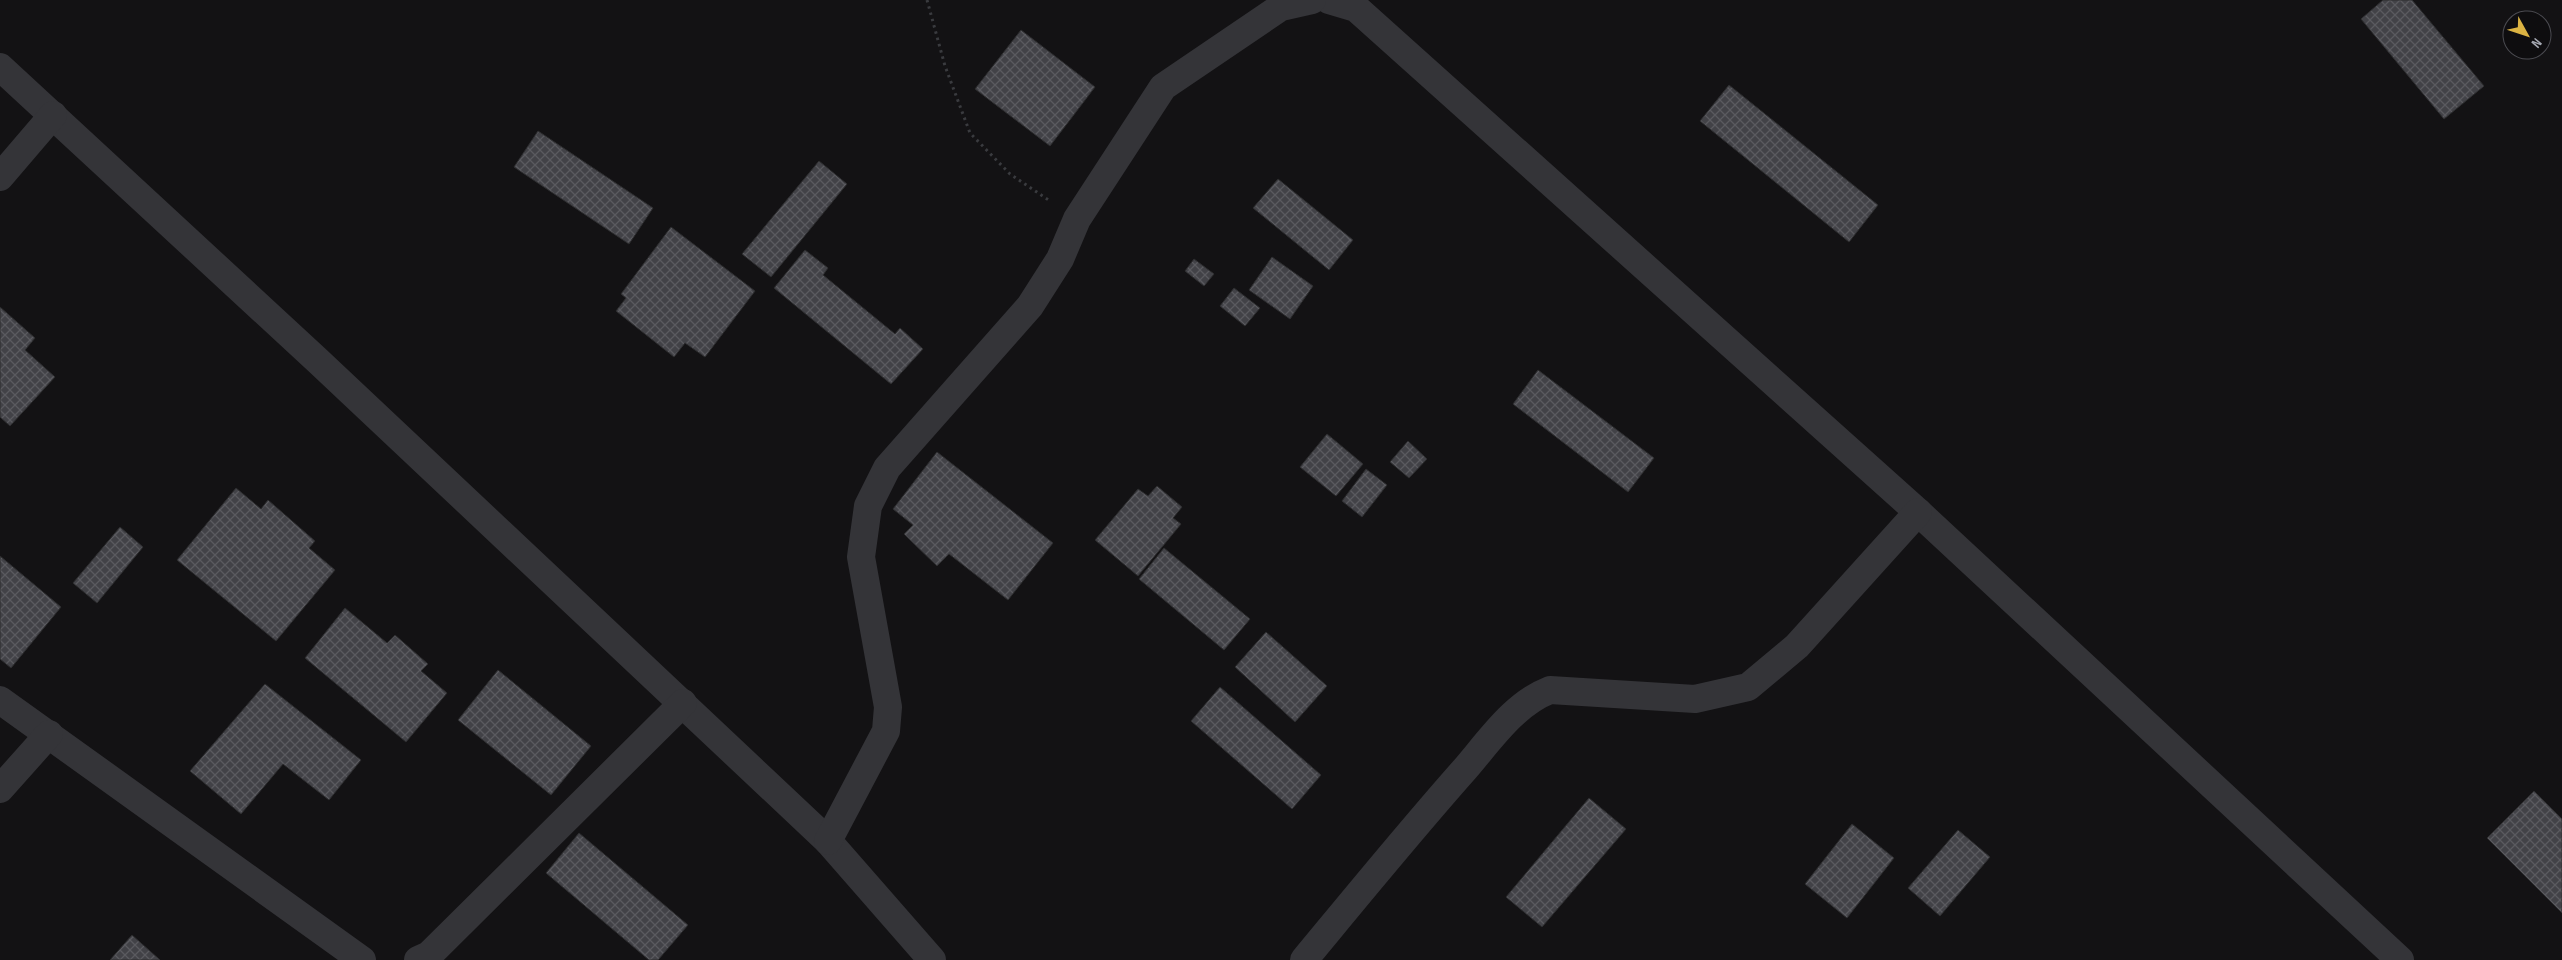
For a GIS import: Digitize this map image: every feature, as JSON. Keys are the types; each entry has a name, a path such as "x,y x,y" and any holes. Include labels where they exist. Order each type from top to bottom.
{"street":[{"path":"828,841 886,731 888,707 861,557 868,506 887,468 1030,306 1060,259 1078,219 1163,87 1281,7 1312,0"},
{"path":"1328,0 1356,8 1918,512 2400,960"},
{"path":"0,66 683,703 828,841 932,960"},
{"path":"0,177 53,115"},
{"path":"1304,960 1450,786 1518,709 1536,696 1550,690 1695,699 1748,687 1797,646 1918,512"},
{"path":"0,700 362,960"},
{"path":"418,960 430,956 683,703"},
{"path":"0,789 49,734"}],"path":[{"path":"928,0 945,66 970,134 1010,174 1078,219"}],"building":[{"path":"2383,0 2412,0 2484,86 2444,119 2361,19"},
{"path":"1021,30 1095,87 1050,146 975,89"},
{"path":"1729,85 1878,205 1849,242 1700,121"},
{"path":"538,131 653,208 629,244 514,167"},
{"path":"819,161 847,184 771,277 742,254"},
{"path":"1278,179 1353,240 1329,270 1253,208"},
{"path":"671,227 755,291 705,357 685,343 674,357 616,311 626,298 621,294"},
{"path":"805,250 828,268 823,275 895,334 900,328 923,349 891,384 774,288"},
{"path":"1272,257 1313,286 1290,319 1249,290"},
{"path":"1194,259 1214,274 1204,286 1185,271"},
{"path":"1234,288 1260,308 1245,326 1220,306"},
{"path":"0,307 35,338 25,350 55,377 10,426 0,417"},
{"path":"1538,370 1654,458 1628,492 1513,404"},
{"path":"1327,434 1363,464 1336,496 1300,467"},
{"path":"1408,441 1427,459 1409,478 1390,462"},
{"path":"937,452 1053,543 1008,600 949,554 937,566 904,534 913,525 893,509"},
{"path":"1366,469 1387,485 1362,517 1342,501"},
{"path":"1157,486 1182,507 1173,518 1181,524 1138,576 1095,540 1138,489 1148,496"},
{"path":"236,488 261,509 268,500 315,541 309,548 335,570 276,641 177,560"},
{"path":"120,527 143,547 97,603 73,583"},
{"path":"1164,548 1250,619 1224,650 1139,579"},
{"path":"0,556 61,607 11,668 0,659"},
{"path":"345,608 387,643 395,635 428,664 421,671 447,693 406,742 305,658"},
{"path":"1266,632 1327,686 1295,722 1235,667"},
{"path":"498,670 591,746 551,795 458,720"},
{"path":"265,684 361,760 329,800 283,764 241,814 190,771"},
{"path":"1220,687 1321,775 1292,809 1191,721"},
{"path":"2534,791 2562,819 2562,913 2487,838"},
{"path":"1589,798 1626,829 1542,927 1506,897"},
{"path":"1852,824 1894,858 1847,918 1805,884"},
{"path":"1958,830 1990,857 1940,916 1908,888"},
{"path":"579,833 688,925 658,960 649,960 546,873"},
{"path":"132,935 160,960 110,960"}]}
